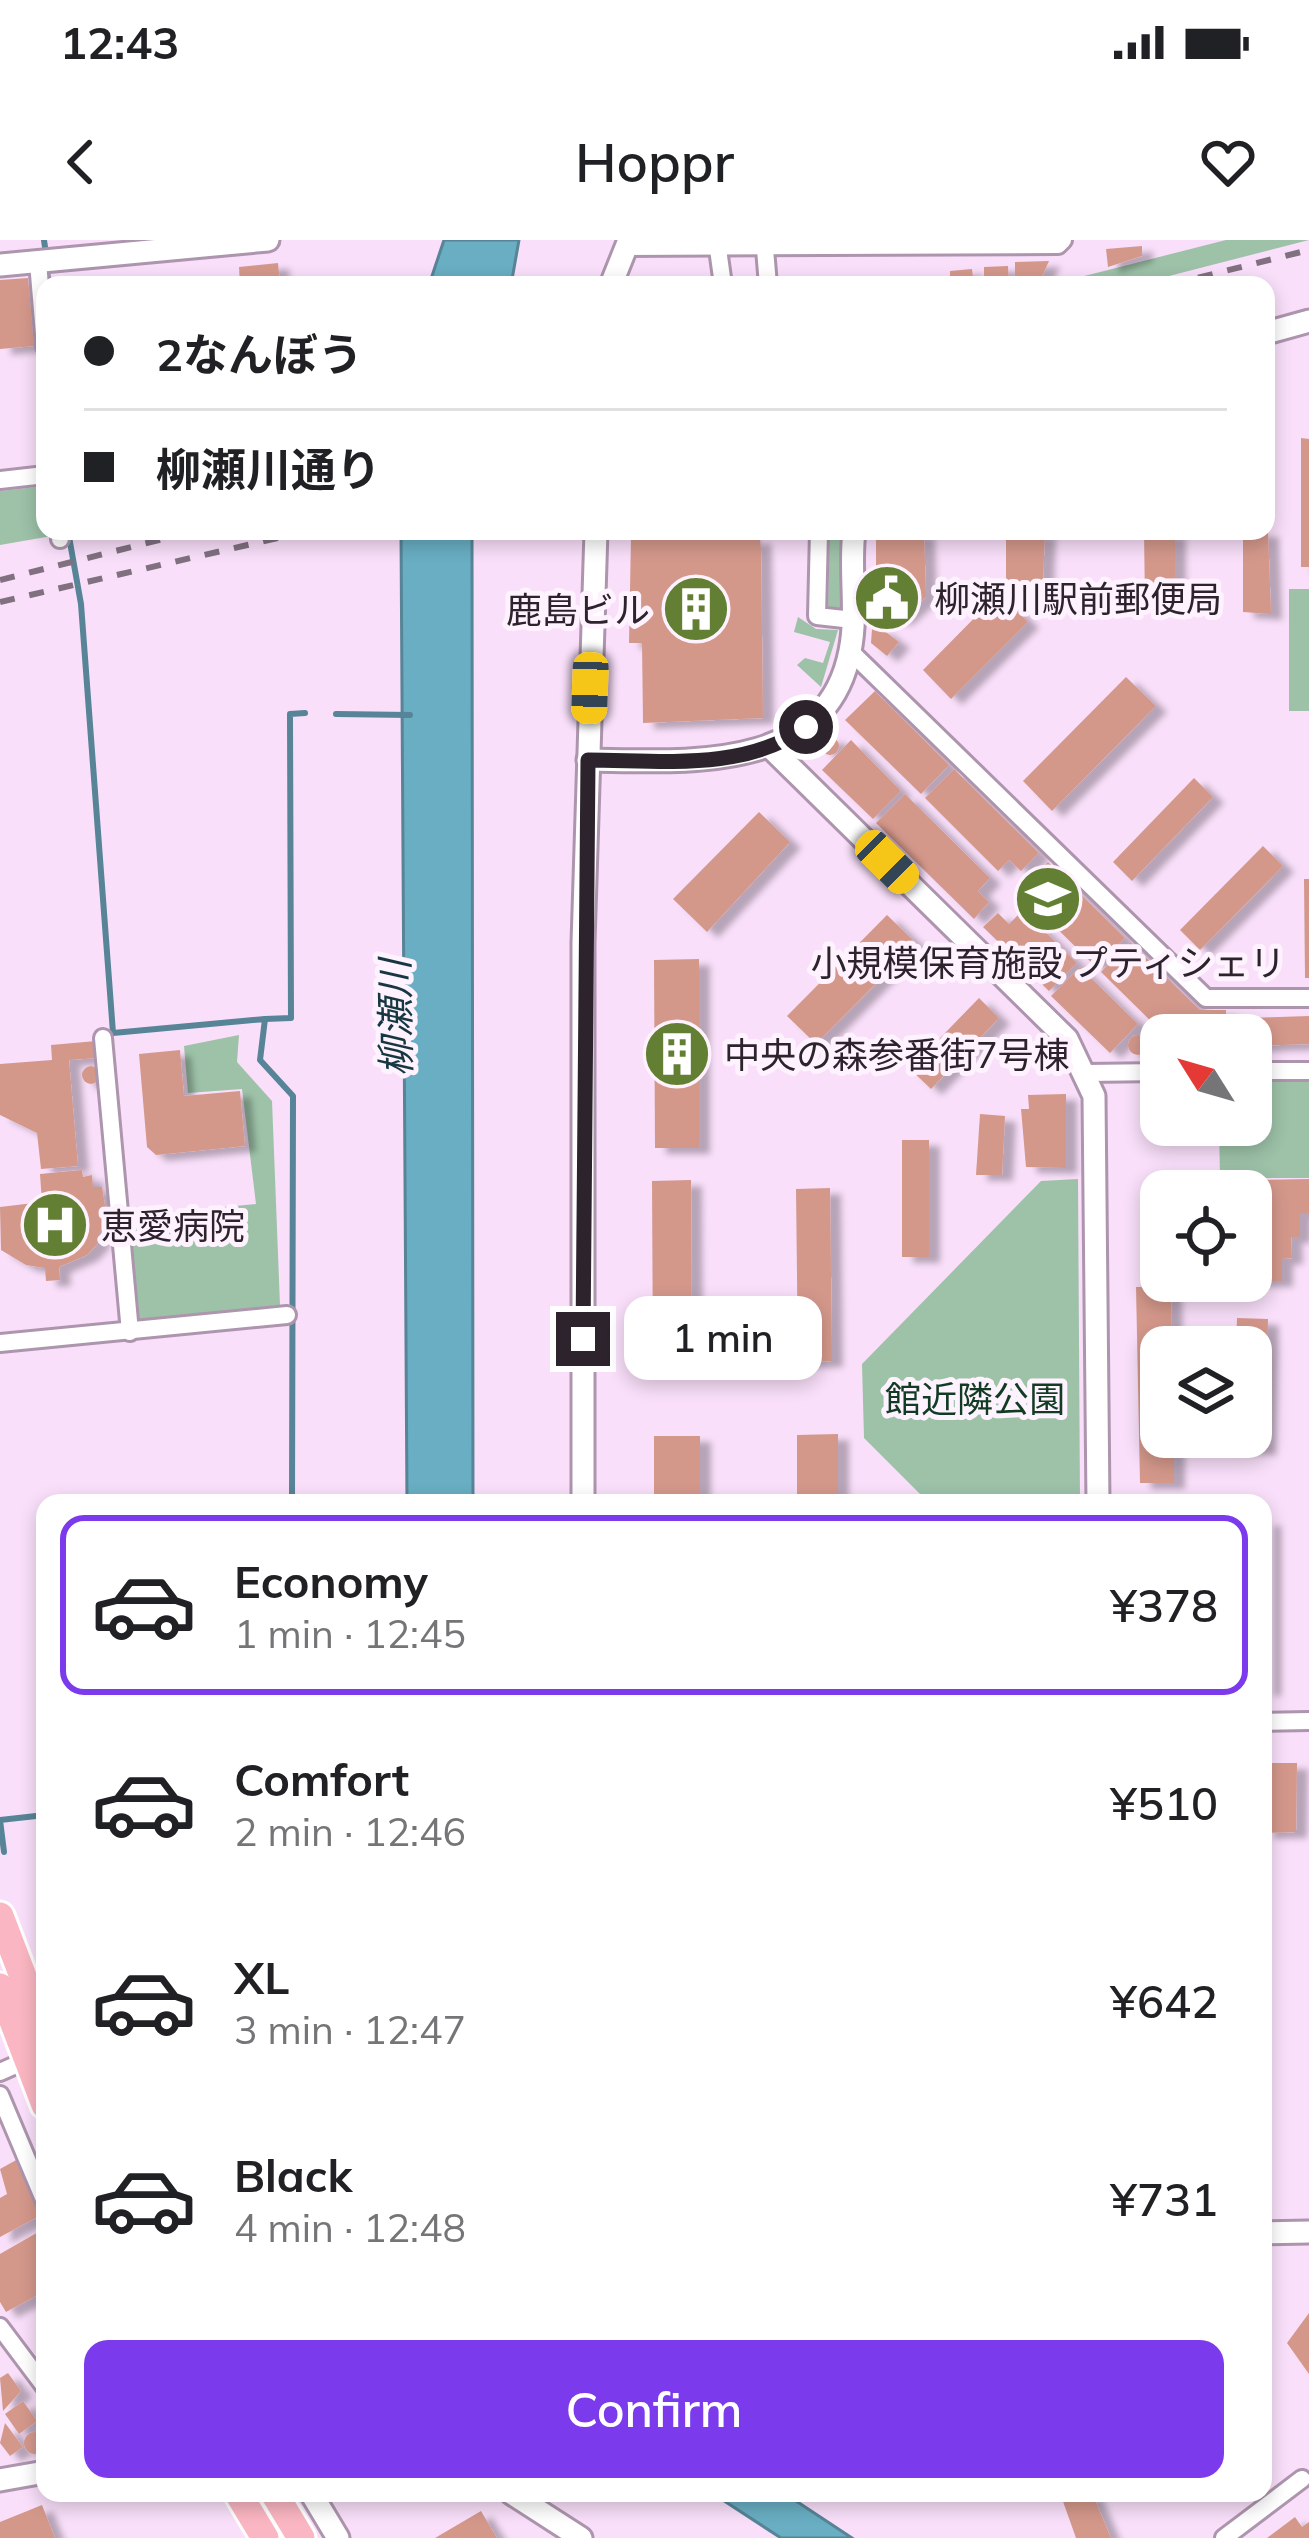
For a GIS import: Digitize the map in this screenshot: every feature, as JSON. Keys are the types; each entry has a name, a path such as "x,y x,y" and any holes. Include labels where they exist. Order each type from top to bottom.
{"highway":[{"path":"0,1916 36,2010"},
{"path":"0,1987 36,2079"},
{"path":"243,2502 265,2538"},
{"path":"280,2502 302,2538"}],"street":[{"path":"0,265 268,240"},
{"path":"615,276 628,244 718,250 1058,245 1063,240"},
{"path":"765,249 767,276"},
{"path":"718,250 722,276"},
{"path":"38,262 39,276"},
{"path":"1275,330 1309,320"},
{"path":"0,480 36,476"},
{"path":"583,1494 588,760 596,540"},
{"path":"819,540 817,616 853,620"},
{"path":"588,760 724,758 771,748 806,727 824,707 850,651 854,540"},
{"path":"850,651 1206,998 1309,998"},
{"path":"771,748 1067,1039 1088,1073 1094,1096 1098,1494"},
{"path":"103,1039 130,1332"},
{"path":"1272,1071 1309,1071"},
{"path":"1088,1073 1140,1072"},
{"path":"0,1343 287,1315"},
{"path":"1272,1722 1309,1721"},
{"path":"0,2072 29,2059"},
{"path":"0,2095 36,2181"},
{"path":"1272,2233 1309,2232"},
{"path":"0,2327 36,2375"},
{"path":"0,2480 36,2474"},
{"path":"1225,2538 1302,2480"},
{"path":"316,2502 338,2538"},
{"path":"525,2502 581,2538"}],"green space":[{"path":"1226,240 1309,240 1169,276 1084,276"},
{"path":"36,487 36,539 0,545 0,491"},
{"path":"829,540 845,540 843,609 828,611"},
{"path":"1289,589 1309,589 1309,711 1289,711"},
{"path":"798,617 816,629 838,630 821,687 797,665 805,658 823,663 830,642 794,632"},
{"path":"239,1035 237,1062 272,1101 280,1305 136,1321 128,1216 256,1204 242,1089 188,1093 184,1046"},
{"path":"1272,1082 1309,1082 1309,1178 1272,1178 1272,1170 1220,1170 1219,1146 1272,1146"},
{"name":"館近隣公園","path":"1078,1179 1080,1494 920,1494 864,1438 862,1364 1041,1181"}],"water":[{"path":"444,240 519,240 513,276 432,276"},
{"path":"401,540 472,540 473,1494 407,1494"},
{"path":"726,2502 798,2502 852,2538 781,2538"}],"building":[{"path":"1142,246 1142,256 1108,267 1106,249"},
{"path":"1049,261 1042,276 1015,276 1015,262"},
{"path":"278,263 279,276 240,276 239,267"},
{"path":"1008,266 1009,276 984,276 984,267"},
{"path":"972,269 973,276 950,276 950,271"},
{"path":"28,278 34,346 0,349 0,280"},
{"path":"1301,438 1309,439 1309,567 1301,567"},
{"name":"鹿島ビル","path":"631,540 760,540 763,718 643,723 642,643 629,643"},
{"path":"876,540 924,540 926,597 902,619 876,616"},
{"path":"1006,540 1045,540 1043,581 1006,581"},
{"path":"1144,540 1175,540 1175,603 1145,605"},
{"path":"1243,540 1268,540 1271,614 1243,612"},
{"path":"999,593 1028,622 951,699 923,670"},
{"path":"872,629 882,629 899,642 887,656 871,643"},
{"path":"1126,677 1156,706 1052,811 1023,781"},
{"path":"875,691 949,765 921,794 845,720"},
{"path":"830,737 839,746 830,755 821,746"},
{"path":"851,740 901,791 873,819 822,770"},
{"path":"954,769 1039,853 1021,871 1009,860 998,871 925,798"},
{"path":"1194,778 1213,797 1132,881 1113,862"},
{"path":"905,794 990,878 978,891 989,902 974,919 876,823"},
{"path":"759,812 790,842 707,932 673,899"},
{"path":"1263,846 1283,866 1200,950 1180,930"},
{"path":"1048,862 1125,938 1096,967 1030,902 1042,890 1031,879"},
{"path":"1304,879 1309,879 1309,978 1305,978"},
{"path":"1023,910 1077,963 1049,991 983,927 998,913 1009,924"},
{"path":"887,915 916,943 816,1044 787,1016"},
{"path":"1130,942 1200,1010 1226,1010 1226,1014 1144,1014 1101,972"},
{"name":"中央の森参番街7号棟","path":"699,959 699,1148 655,1148 654,960"},
{"path":"1080,967 1138,1024 1110,1053 1051,996"},
{"path":"979,998 999,1018 931,1089 910,1069"},
{"path":"1309,1016 1309,1044 1272,1045 1272,1017"},
{"path":"1138,1035 1140,1054 1138,1055 1128,1045"},
{"name":"恵愛病院","path":"96,1041 98,1058 69,1060 78,1166 41,1169 37,1133 0,1115 0,1064 52,1060 51,1045"},
{"path":"180,1050 184,1096 240,1091 245,1146 156,1155 147,1147 139,1054"},
{"path":"91,1066 100,1075 91,1084 82,1075"},
{"path":"1066,1094 1066,1168 1026,1167 1021,1109 1029,1109 1028,1095"},
{"path":"980,1114 1005,1116 1002,1175 976,1175"},
{"path":"902,1140 929,1140 929,1257 902,1257"},
{"name":"恵愛病院","path":"82,1170 83,1177 92,1175 93,1187 102,1187 109,1230 99,1231 99,1242 87,1255 59,1267 60,1280 46,1281 45,1268 26,1265 1,1250 0,1207 42,1202 40,1174"},
{"path":"1309,1179 1309,1213 1300,1213 1300,1237 1291,1237 1292,1258 1282,1259 1282,1281 1272,1281 1272,1180"},
{"path":"691,1180 692,1365 653,1366 652,1181"},
{"path":"830,1188 832,1361 798,1362 796,1189"},
{"path":"1136,1287 1140,1287 1140,1302 1171,1302 1172,1326 1140,1326 1140,1458 1174,1458 1174,1483 1140,1483"},
{"path":"1237,1318 1268,1319 1268,1326 1237,1326"},
{"path":"838,1434 838,1494 797,1494 797,1435"},
{"path":"654,1436 700,1436 700,1494 654,1494"},
{"path":"1272,1763 1297,1763 1296,1832 1272,1833"},
{"path":"18,2159 36,2199 36,2218 0,2237 0,2198 7,2194 0,2169"},
{"path":"36,2233 36,2296 6,2312 0,2302 0,2254"},
{"path":"1309,2313 1309,2374 1287,2343"},
{"path":"8,2373 21,2391 3,2411 0,2378"},
{"path":"23,2401 36,2422 19,2434 5,2414"},
{"path":"5,2423 23,2447 10,2456 0,2443"},
{"path":"35,2432 36,2454 35,2454 24,2443"},
{"path":"1063,2502 1096,2502 1111,2538 1076,2538"},
{"path":"42,2505 55,2538 0,2538 0,2522"},
{"path":"481,2511 497,2538 435,2538"},
{"path":"1295,2517 1302,2527 1309,2522 1309,2538 1267,2538"}],"waterway":[{"path":"44,240 45,247"},
{"path":"47,272 48,276"},
{"path":"70,540 81,604 113,1033 265,1019 260,1060 293,1096 292,1494"},
{"path":"265,1019 291,1018 290,714 305,713"},
{"path":"336,714 410,715"},
{"path":"4,1852 0,1820 36,1816"}],"railway":[{"path":"1205,276 1309,250"},
{"path":"0,580 159,540"},
{"path":"0,602 269,540"}],"place":[{"name":"柳瀬川駅前郵便局","path":"887,598"},
{"name":"鹿島ビル","path":"696,609"},
{"name":"小規模保育施設 プティシェリ","path":"1048,899"},
{"name":"中央の森参番街7号棟","path":"677,1054"},
{"name":"恵愛病院","path":"55,1225"}],"route":[{"path":"583,1339 588,760 739,756 771,748 806,727"}],"water label":[{"name":"柳瀬川","path":"395,1018"}]}
